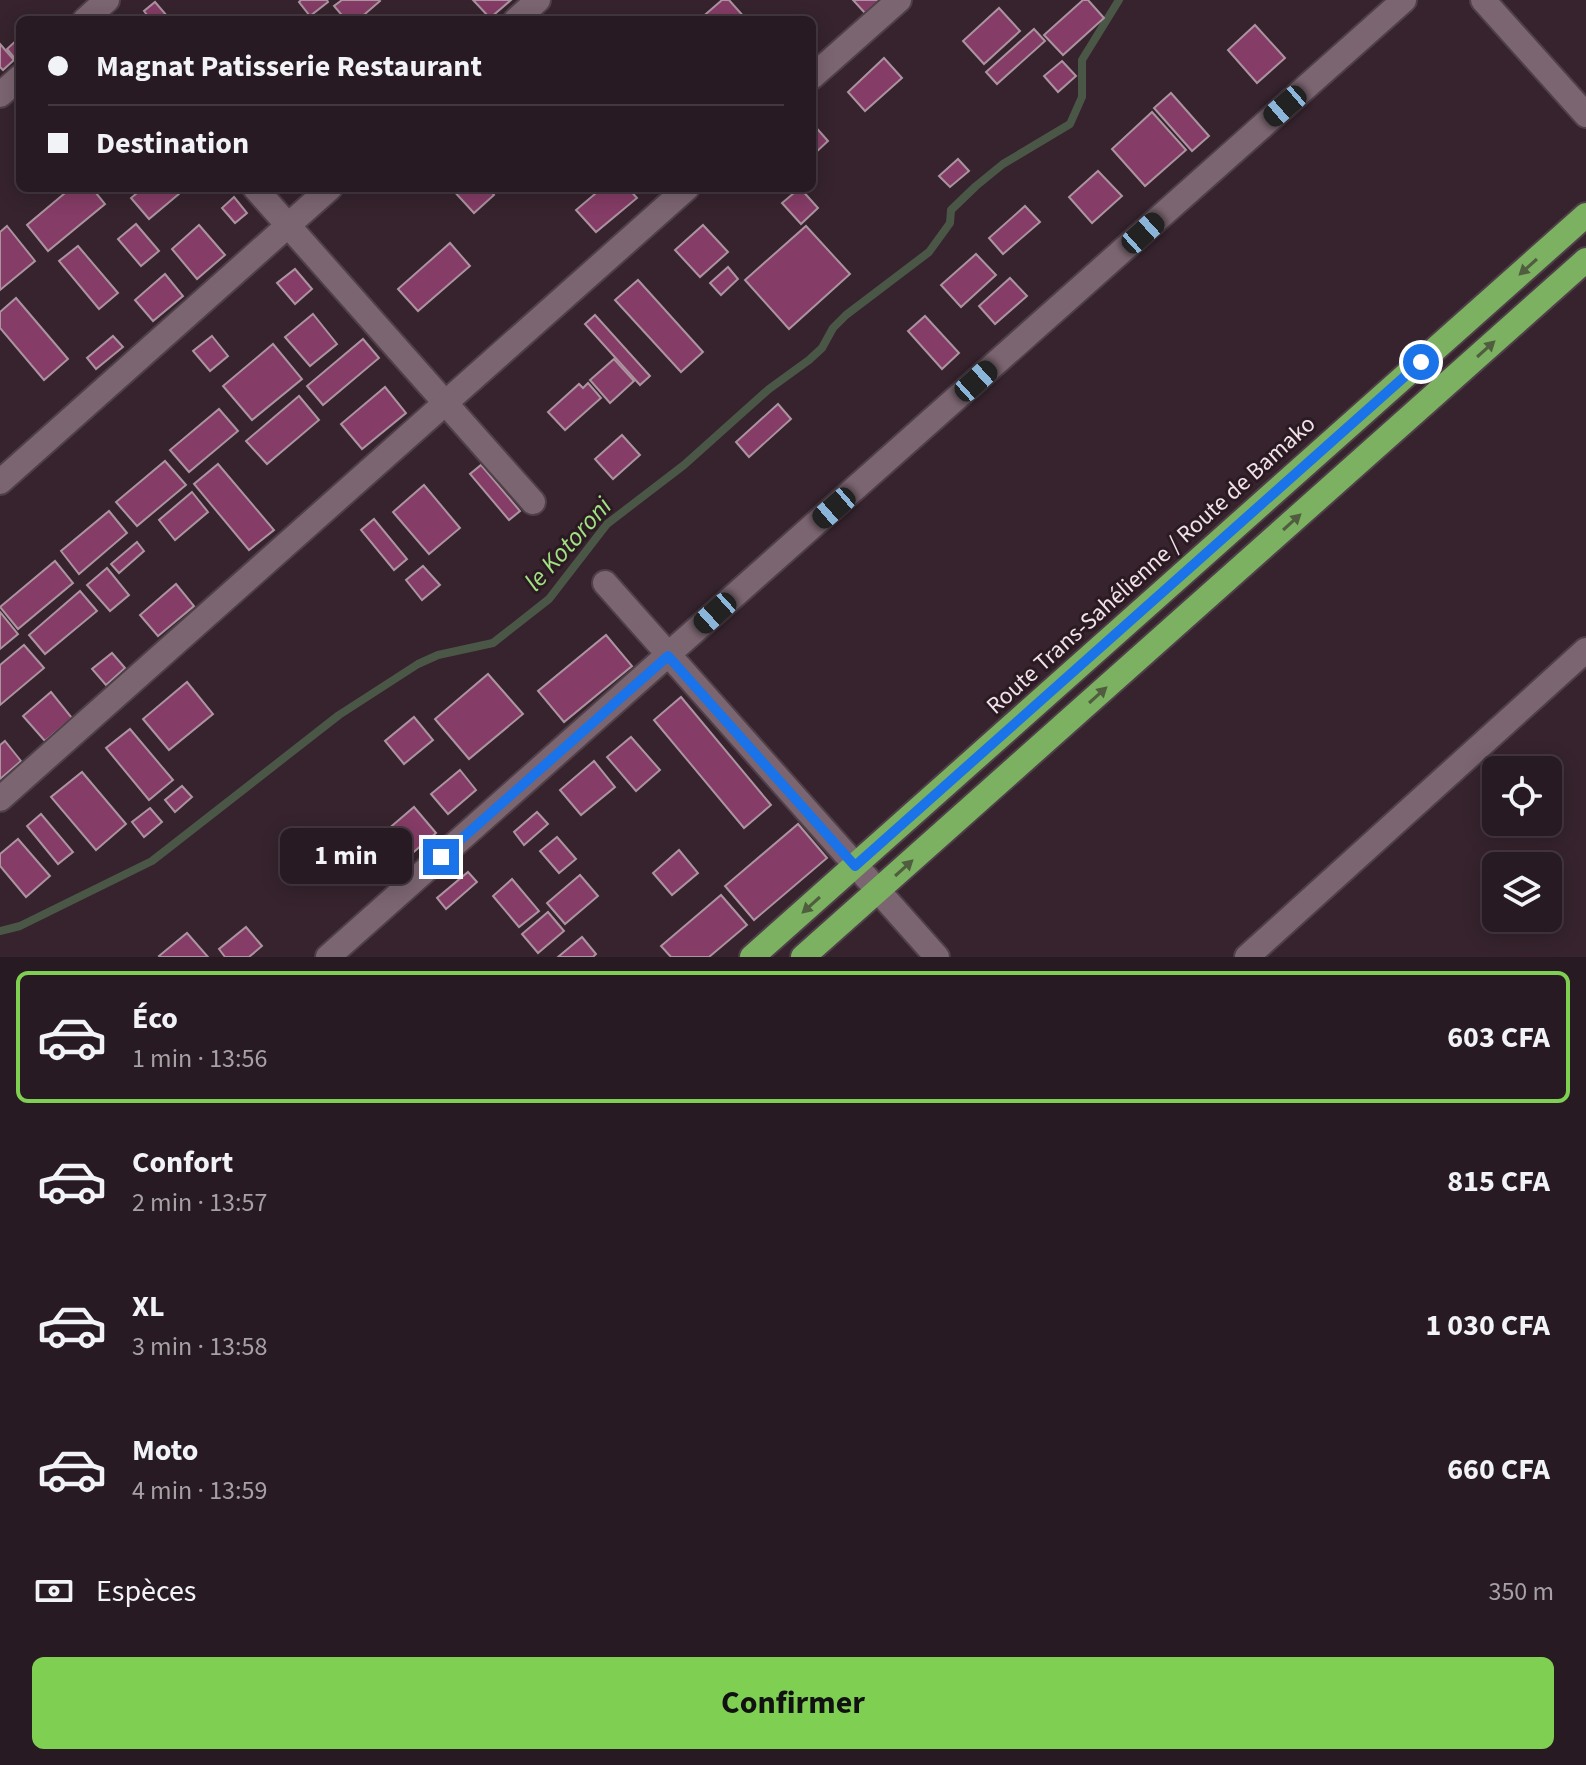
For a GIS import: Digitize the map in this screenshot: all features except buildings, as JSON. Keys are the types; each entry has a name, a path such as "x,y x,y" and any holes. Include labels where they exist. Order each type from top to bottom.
{"highway":[{"name":"Route Trans-Sahélienne / Route de Bamako","path":"752,957 1586,215"},
{"path":"803,957 1586,260"}],"street":[{"path":"520,16 538,0"},
{"path":"816,73 899,0"},
{"path":"328,957 1404,0"},
{"path":"1483,0 1586,115"},
{"path":"0,95 16,81"},
{"path":"259,192 533,502"},
{"path":"0,482 325,192"},
{"path":"0,799 682,192"},
{"path":"605,583 937,957"},
{"path":"1247,957 1586,650"}],"waterway":[{"name":"le Kotoroni","path":"0,931 20,926 152,861 339,715 418,664 438,655 493,643 549,599 607,524 684,465 769,389 809,360 822,348 833,328 846,315 929,252 950,223 951,210 976,186 1003,164 1070,124 1082,97 1082,60 1119,0"}],"route":[{"path":"441,857 668,656 855,866 1421,362"}]}
